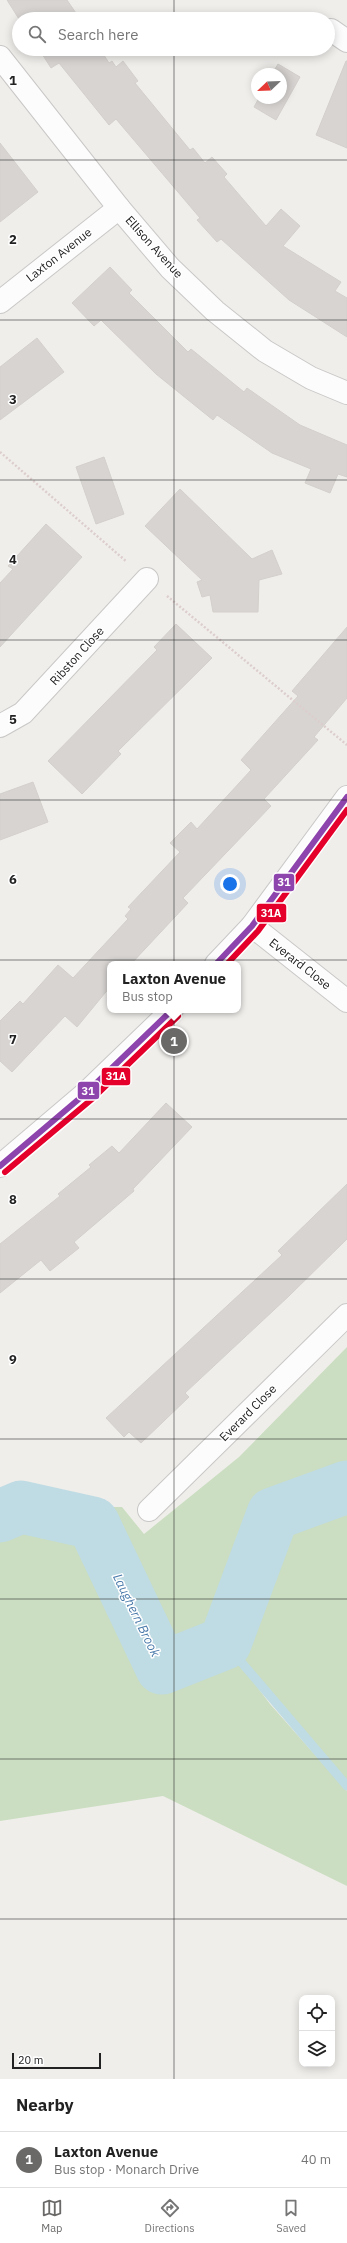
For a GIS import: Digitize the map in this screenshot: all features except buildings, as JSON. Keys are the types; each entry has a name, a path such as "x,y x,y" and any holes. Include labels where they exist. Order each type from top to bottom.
{"street":[{"name":"Ellison Avenue","path":"0,57 119,208 170,268 215,311 265,351 311,378 347,393"},
{"name":"Laxton Avenue","path":"0,302 119,208"},
{"name":"Ribston Close","path":"0,726 24,713 147,579"},
{"path":"219,961 252,926 347,797"},
{"name":"Everard Close","path":"252,926 347,1001"},
{"path":"0,1166 86,1092 169,1013"},
{"name":"Everard Close","path":"149,1510 347,1315"}],"path":[{"path":"0,452 147,579 347,745"}],"green space":[{"path":"347,1347 347,1786 228,1648 270,1704 347,1791 347,1886 163,1796 0,1821 0,1516 21,1507 122,1507 144,1534 239,1457"}],"waterway":[{"name":"Laughern Brook","path":"0,1516 21,1507 93,1523 162,1668 225,1643 273,1514 347,1487"},
{"path":"225,1643 347,1786"}],"transit line":[{"name":"31","path":"219,961 252,926 347,797"},
{"name":"31A","path":"230,961 258,931 347,810"},
{"name":"31","path":"0,1166 86,1093 169,1013"},
{"name":"31A","path":"5,1172 92,1099 178,1016"}],"place":[{"name":"Laxton Avenue","path":"174,1041"}]}
